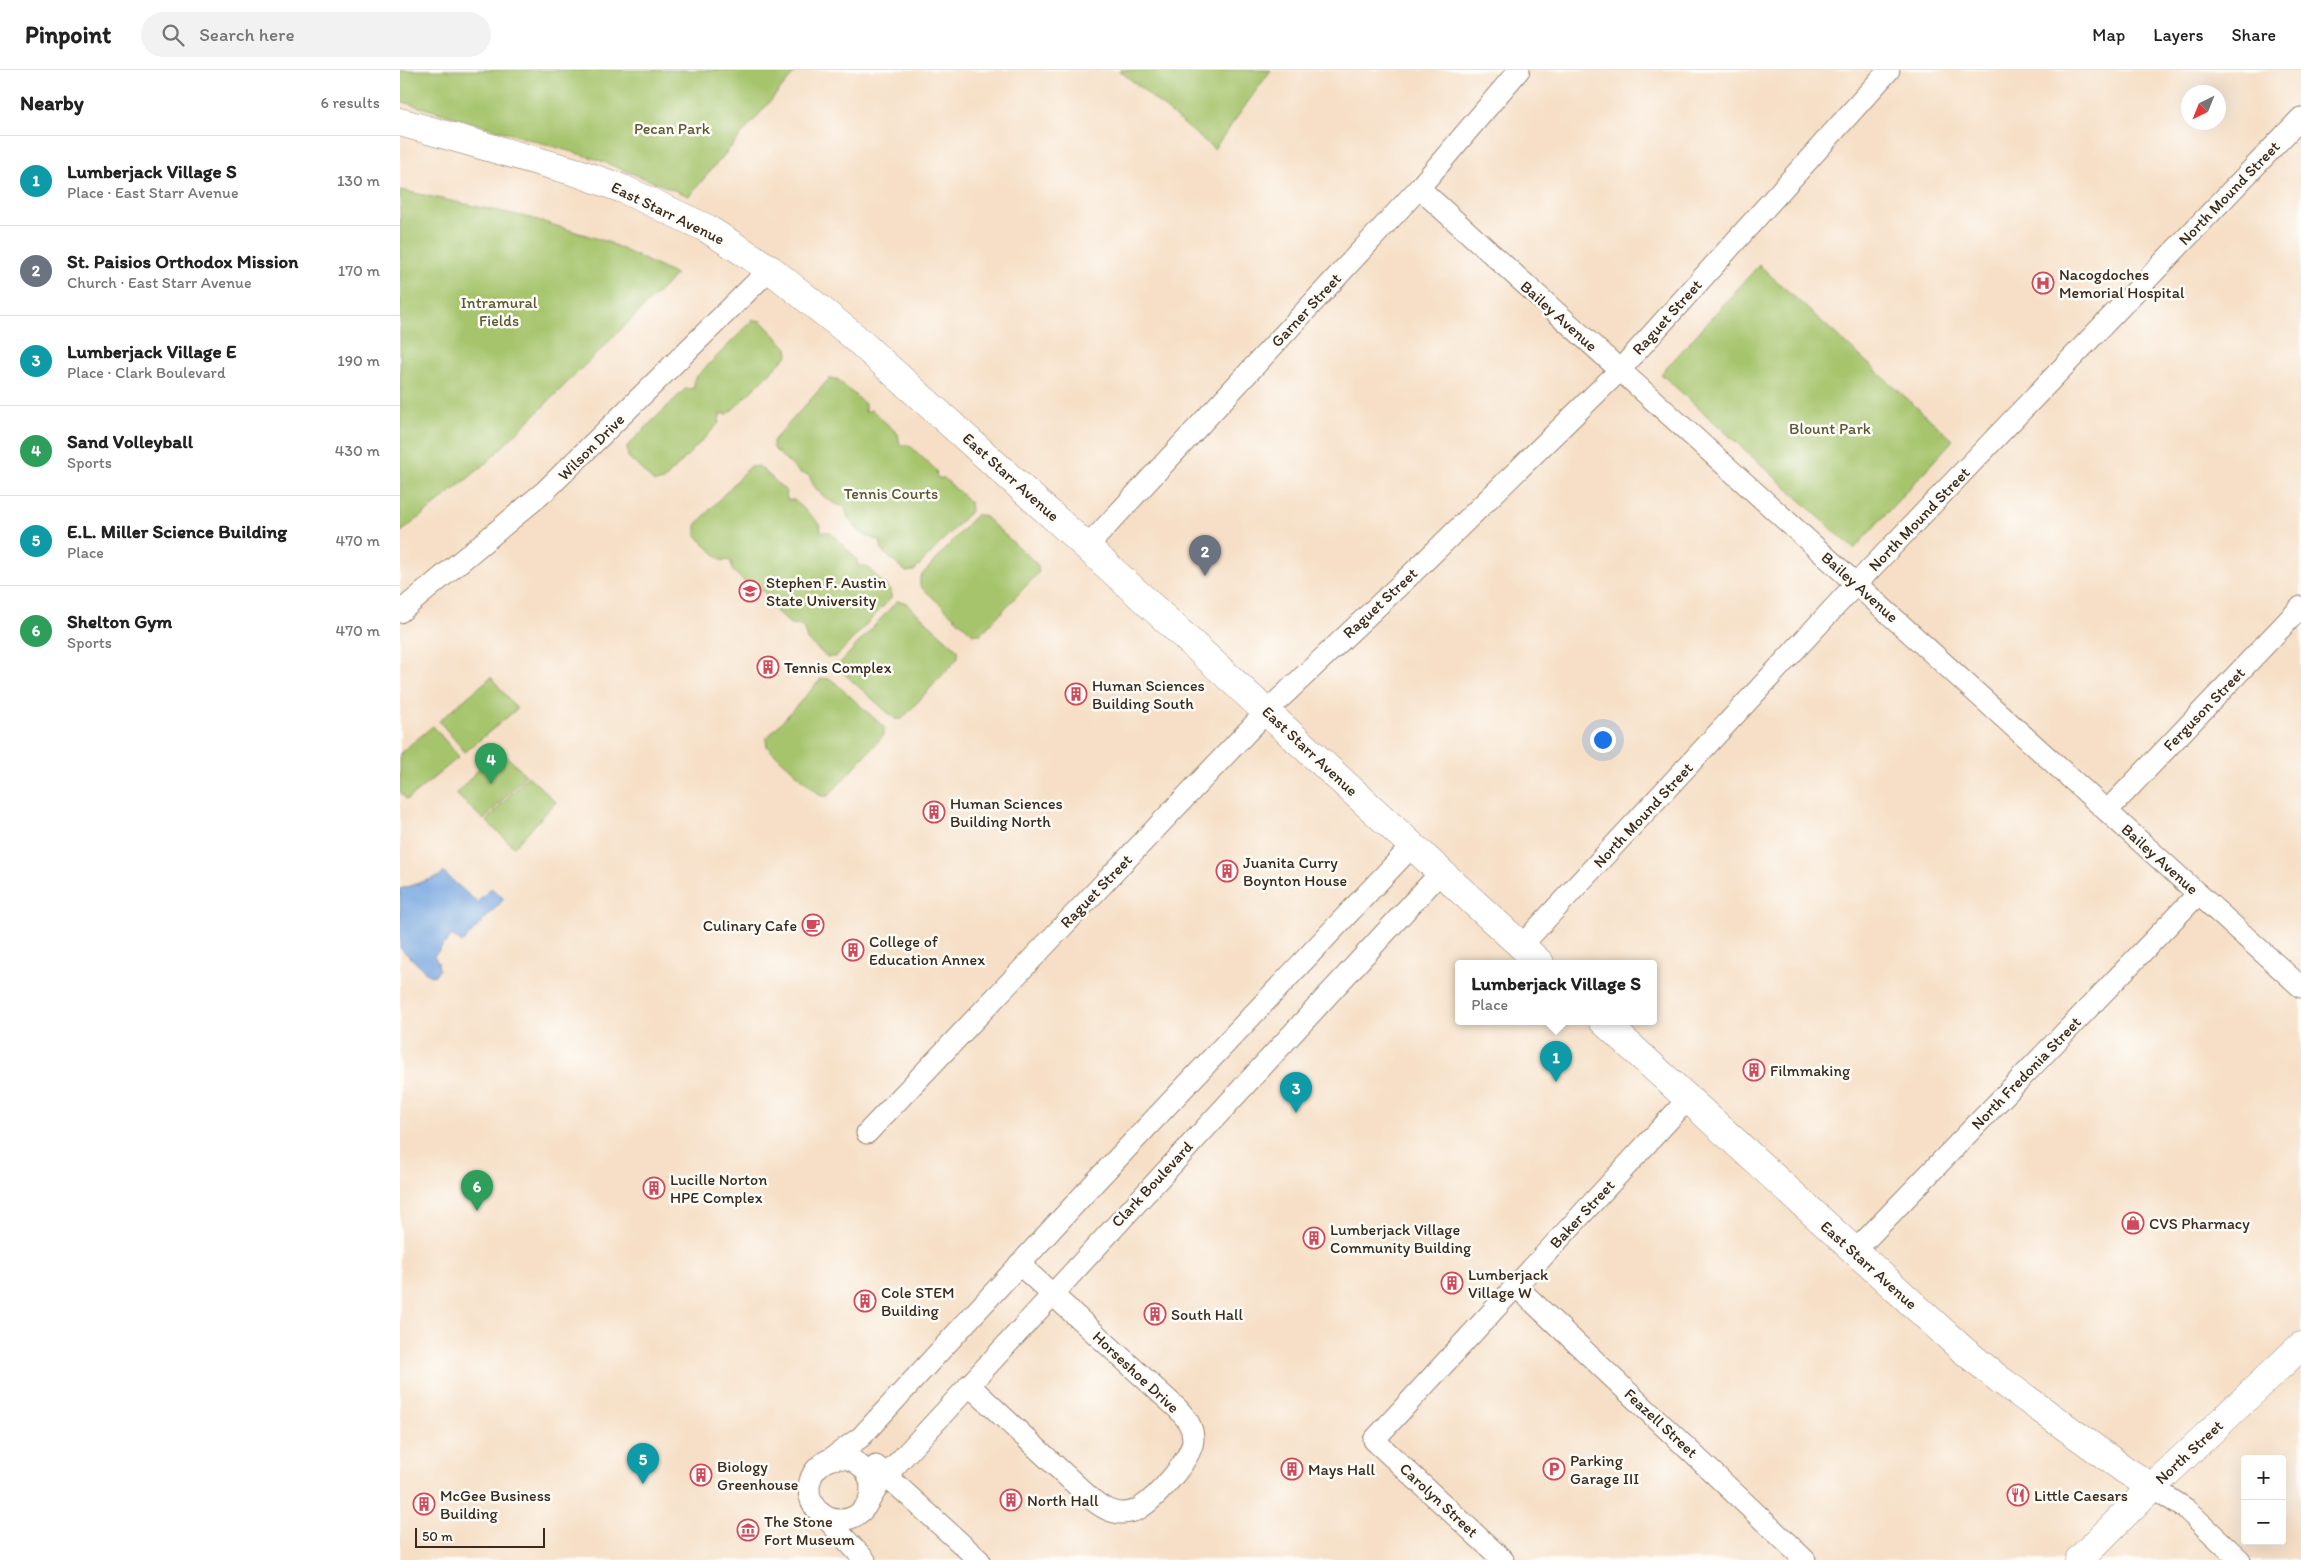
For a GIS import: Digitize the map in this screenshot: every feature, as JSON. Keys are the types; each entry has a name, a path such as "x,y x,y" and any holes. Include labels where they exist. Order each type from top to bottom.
{"main road":[{"name":"East Starr Avenue","path":"400,122 578,173 623,189 706,228 770,269 851,334 1087,546 1531,954"},
{"name":"East Starr Avenue","path":"1607,1025 1854,1252 1998,1379 2125,1470 2152,1487"},
{"name":"North Street","path":"2079,1560 2152,1487 2301,1346"}],"street":[{"name":"Garner Street","path":"1087,546 1419,188 1519,70"},
{"name":"Raguet Street","path":"867,1133 1267,711 1424,562 1619,371 1889,70"},
{"name":"North Mound Street","path":"1531,954 1856,584 2301,118"},
{"name":"Bailey Avenue","path":"1419,188 2301,987"},
{"name":"Wilson Drive","path":"400,612 545,491 770,269"},
{"name":"Ferguson Street","path":"2107,811 2301,607"},
{"path":"838,1459 862,1436 1019,1264 1412,846"},
{"name":"Clark Boulevard","path":"869,1501 887,1474 1441,872"},
{"name":"North Fredonia Street","path":"1854,1252 2198,894"},
{"name":"Baker Street","path":"1374,1440 1688,1099"},
{"name":"Horseshoe Drive","path":"969,1385 1088,1496 1106,1509 1122,1513 1139,1509 1180,1468 1191,1449 1193,1439 1188,1420 1019,1264"},
{"name":"Feazell Street","path":"1516,1286 1805,1560"},
{"name":"Carolyn Street","path":"1374,1440 1503,1560"},
{"path":"820,1513 835,1520 845,1520 860,1513 869,1501 870,1480 857,1463 838,1459"},
{"path":"865,1560 811,1501 810,1482 820,1465 838,1459 868,1462 887,1474 979,1560"},
{"path":"2152,1487 2186,1509 2240,1560"}],"green space":[{"name":"Pecan Park","path":"400,70 797,70 689,196 596,159 400,101"},
{"path":"1119,70 1271,70 1214,149"},
{"name":"Intramural Fields","path":"400,190 531,218 608,242 676,275 482,467 400,533"},
{"name":"Blount Park","path":"1759,265 1953,440 1854,549 1661,374"},
{"path":"753,320 761,321 787,348 788,355 728,414 720,414 719,423 663,481 654,482 628,457 627,446 685,389 694,388 694,379"},
{"name":"Tennis Courts","path":"829,379 837,379 865,404 865,412 872,410 898,434 900,445 909,445 936,470 937,478 944,478 970,502 971,511 914,571 906,572 882,551 880,540 868,537 857,529 849,519 845,507 823,496 814,486 809,475 800,473 773,448 773,441"},
{"name":"Tennis Courts","path":"759,466 786,491 787,500 794,500 820,524 821,532 830,532 857,559 858,566 866,566 891,590 891,598 836,657 827,657 807,640 803,626 791,625 766,602 765,591 755,592 732,570 731,561 721,560 696,536 696,525 749,467"},
{"name":"Tennis Courts","path":"976,515 983,515 1038,565 1039,572 981,634 973,634 920,586 920,577"},
{"path":"897,601 905,602 958,650 958,658 902,719 895,719 841,671 840,663"},
{"path":"491,677 517,709 465,752 439,721"},
{"path":"822,678 831,679 884,727 884,735 828,796 821,796 767,747 766,739"},
{"path":"433,726 459,757 407,800 400,792 400,753"},
{"path":"498,748 526,775 484,820 456,794"},
{"path":"528,776 556,802 514,847 486,821"}],"water":[{"path":"443,872 477,902 491,888 504,899 462,943 452,935 434,956 438,962 439,970 435,975 430,976 400,948 400,889 440,876"}],"place":[{"name":"Nacogdoches Memorial Hospital","path":"2043,283"},
{"name":"St. Paisios Orthodox Mission","path":"1205,576"},
{"name":"Stephen F. Austin State University","path":"750,591"},
{"name":"Tennis Complex","path":"768,667"},
{"name":"Human Sciences Building South","path":"1076,694"},
{"name":"Sand Volleyball","path":"491,784"},
{"name":"Human Sciences Building North","path":"934,812"},
{"name":"Juanita Curry Boynton House","path":"1227,871"},
{"name":"Culinary Cafe","path":"813,925"},
{"name":"College of Education Annex","path":"853,950"},
{"name":"Filmmaking","path":"1754,1070"},
{"name":"Lumberjack Village S","path":"1556,1082"},
{"name":"Lumberjack Village E","path":"1296,1113"},
{"name":"Lucille Norton HPE Complex","path":"654,1188"},
{"name":"Shelton Gym","path":"477,1211"},
{"name":"CVS Pharmacy","path":"2133,1223"},
{"name":"Lumberjack Village Community Building","path":"1314,1238"},
{"name":"Lumberjack Village W","path":"1452,1283"},
{"name":"Cole STEM Building","path":"865,1301"},
{"name":"South Hall","path":"1155,1314"},
{"name":"Mays Hall","path":"1292,1469"},
{"name":"Parking Garage III","path":"1554,1469"},
{"name":"Biology Greenhouse","path":"701,1475"},
{"name":"E.L. Miller Science Building","path":"643,1484"},
{"name":"Little Caesars","path":"2018,1495"},
{"name":"North Hall","path":"1011,1500"},
{"name":"McGee Business Building","path":"424,1504"},
{"name":"The Stone Fort Museum","path":"748,1530"}]}
